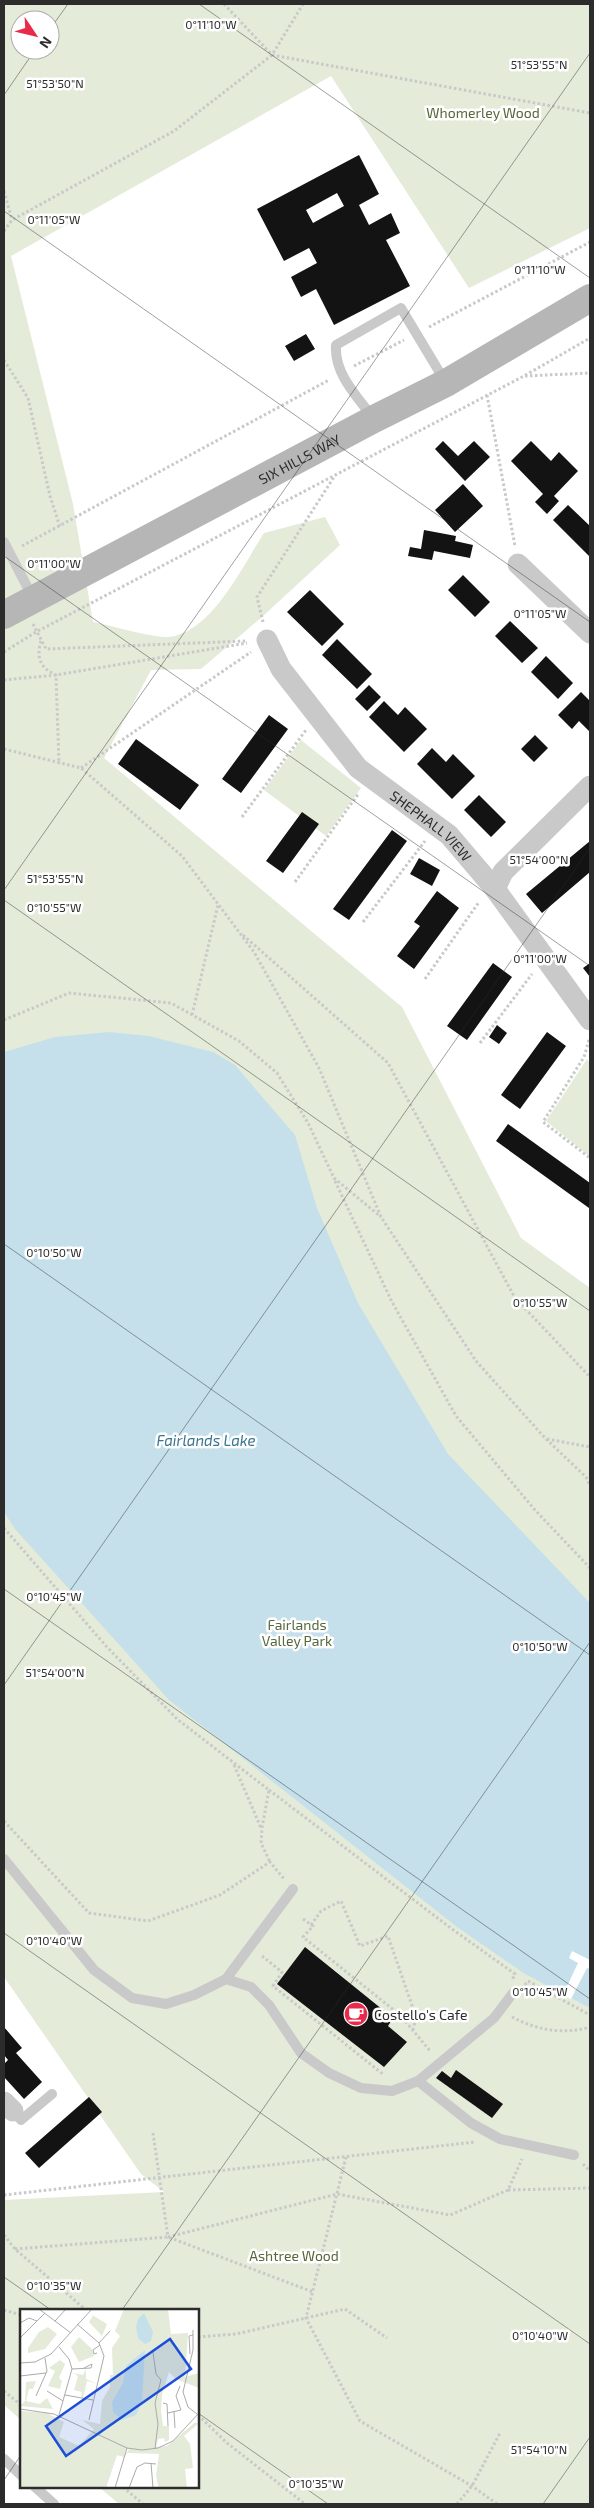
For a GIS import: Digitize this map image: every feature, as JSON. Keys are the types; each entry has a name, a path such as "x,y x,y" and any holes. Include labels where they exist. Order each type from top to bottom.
{"street":[{"name":"SIX HILLS WAY","path":"21,606 374,419 446,383 590,298"},
{"path":"518,564 590,633"},
{"name":"SHEPHALL VIEW","path":"268,640 281,669 358,768 449,835 493,887 590,1020"},
{"path":"493,887 503,872 590,786"}],"lane":[{"path":"374,419 341,373 335,358 336,345 401,308 446,383"},
{"path":"4,542 21,606"},
{"path":"4,1859 94,1970 132,1998 166,2004 194,1995 226,1979 293,1889"},
{"path":"226,1979 251,1987 269,2005 302,2053 329,2073 361,2088 392,2091 418,2081 501,2011 510,1997"},
{"path":"418,2081 471,2123 500,2139 528,2147 574,2155"},
{"path":"8,2106 21,2120 52,2094"},
{"path":"4,2459 20,2474"},
{"path":"36,2488 54,2504"}],"path":[{"path":"224,4 272,55 590,112"},
{"path":"4,231 12,220 174,131 272,55 303,4"},
{"path":"4,191 12,220"},
{"path":"8,554 341,373 590,242"},
{"path":"4,652 36,632 524,376 590,338"},
{"path":"4,360 28,398 50,496 60,527"},
{"path":"524,376 590,373"},
{"path":"487,394 518,564"},
{"path":"268,640 257,597 335,475"},
{"path":"21,606 46,649 268,640"},
{"path":"4,680 56,675 268,640"},
{"path":"82,768 268,640"},
{"path":"42,641 38,655 41,664 47,671 56,675"},
{"path":"56,675 59,764"},
{"path":"242,816 317,715"},
{"path":"4,749 59,764 82,768 182,856 254,952 318,1068 381,1217 476,1361 545,1438 586,1477 590,1486"},
{"path":"295,882 370,778"},
{"path":"363,922 436,826"},
{"path":"425,979 493,887"},
{"path":"192,1016 218,904"},
{"path":"237,930 388,1063 515,1298 590,1377"},
{"path":"480,1043 528,978 546,960"},
{"path":"4,1020 69,993 171,1003 239,1041 276,1073 308,1123 392,1302 456,1416 535,1510 590,1568"},
{"path":"590,1036 584,1056 543,1122 590,1158"},
{"path":"334,1178 381,1217"},
{"path":"545,1438 590,1447"},
{"path":"4,1528 106,1646 177,1718 234,1764 452,1929 515,1974 502,1997 510,1997 515,2005 528,1981 590,2015"},
{"path":"234,1764 262,1828"},
{"path":"269,1790 261,1842 270,1862 293,1889"},
{"path":"4,1821 88,1913 148,1921 220,1895 270,1862"},
{"path":"413,2030 416,2017 388,1936 360,1946 341,1900 320,1911 311,1925 313,1926 303,1937 400,2015 439,2062"},
{"path":"303,1919 311,1925"},
{"path":"250,1947 282,1972 273,1986 400,2088"},
{"path":"501,2011 541,2029 571,2031 590,2027"},
{"path":"153,2133 168,2237"},
{"path":"4,2195 500,2139"},
{"path":"508,2190 528,2147"},
{"path":"346,2157 306,2318 360,2421 472,2486 497,2504"},
{"path":"16,2249 168,2237 337,2194 450,2215 508,2190 590,2188"},
{"path":"4,2235 16,2249 85,2309"},
{"path":"168,2237 313,2292"},
{"path":"199,2337 236,2334 345,2309 387,2338"},
{"path":"4,2310 20,2315"},
{"path":"4,2391 20,2404"},
{"path":"199,2416 227,2443 305,2504"},
{"path":"457,2504 472,2486 500,2433"},
{"path":"124,2488 143,2504"}],"green space":[{"name":"Fairlands Valley Park","path":"4,4 590,4 590,228 469,288 331,76 11,256 73,504 93,622 157,636 165,637 181,634 197,625 211,613 224,597 264,533 325,517 340,545 262,617 201,669 151,670 104,758 402,1007 521,1238 590,1288 590,2504 119,2504 100,2488 199,2488 199,2309 20,2309 20,2419 4,2405 4,2200 164,2192 141,2174 4,1977"},
{"path":"301,740 361,788 326,836 264,790"},
{"path":"587,1059 590,1063 590,1157 546,1121"}],"water":[{"name":"Fairlands Lake","path":"109,1032 149,1036 213,1052 235,1065 295,1135 317,1208 358,1303 448,1454 590,1603 590,2008 525,1974 457,1927 169,1700 15,1529 4,1512 4,1052 55,1037"}],"pier":[{"path":"572,1951 590,1960 590,1969 587,1968 571,1999 563,1995 578,1963 569,1958"}],"building":[{"path":"359,155 379,194 359,205 369,225 391,213 400,233 386,240 410,286 334,325 316,289 301,297 291,277 317,263 309,248 284,261 257,209","holes":["337,193 344,206 313,223 306,210"]},
{"path":"306,334 315,349 294,361 285,346"},
{"path":"443,441 458,456 474,441 490,457 465,481 435,449"},
{"path":"531,441 551,461 559,452 578,471 554,496 559,501 547,514 535,502 543,494 511,461"},
{"path":"463,484 483,506 455,532 435,510"},
{"path":"568,505 590,526 590,557 553,520"},
{"path":"424,530 456,536 455,541 473,545 470,558 434,551 432,560 408,556 410,547 421,549"},
{"path":"463,575 490,602 475,617 448,590"},
{"path":"310,590 344,624 322,646 287,612"},
{"path":"510,621 538,648 522,663 495,636"},
{"path":"337,639 372,674 357,689 322,655"},
{"path":"546,656 573,683 558,699 531,672"},
{"path":"369,685 381,697 367,711 355,699"},
{"path":"581,692 590,701 590,732 579,721 572,729 558,715"},
{"path":"384,701 398,715 405,707 427,729 404,752 369,717"},
{"path":"269,715 288,729 241,793 222,779"},
{"path":"535,735 548,748 534,762 521,749"},
{"path":"136,739 199,785 180,810 118,764"},
{"path":"432,748 446,762 453,754 475,776 452,799 417,764"},
{"path":"479,795 506,822 491,837 464,810"},
{"path":"302,812 319,824 283,873 266,861"},
{"path":"392,830 407,841 349,920 333,909"},
{"path":"590,841 590,872 542,913 526,894"},
{"path":"419,858 440,870 432,886 410,874"},
{"path":"437,891 459,908 414,969 397,956 420,926 414,922"},
{"path":"493,963 512,977 467,1040 447,1026"},
{"path":"590,963 590,977 583,968"},
{"path":"497,1025 507,1033 499,1044 489,1037"},
{"path":"547,1032 566,1046 520,1109 501,1095"},
{"path":"508,1124 590,1183 589,1208 496,1141"},
{"path":"305,1947 393,2018 388,2026 407,2042 384,2067 277,1984"},
{"path":"4,2027 22,2048 16,2053 42,2082 24,2099 4,2077 4,2064 8,2060 4,2055"},
{"path":"456,2070 503,2104 492,2118 436,2078 442,2071 451,2078"},
{"path":"89,2097 102,2112 39,2168 25,2153"}],"place":[{"name":"Costello's Cafe","path":"356,2014"}],"park label":[{"name":"Whomerley Wood","path":"483,112"},
{"name":"Ashtree Wood","path":"294,2255"}]}
